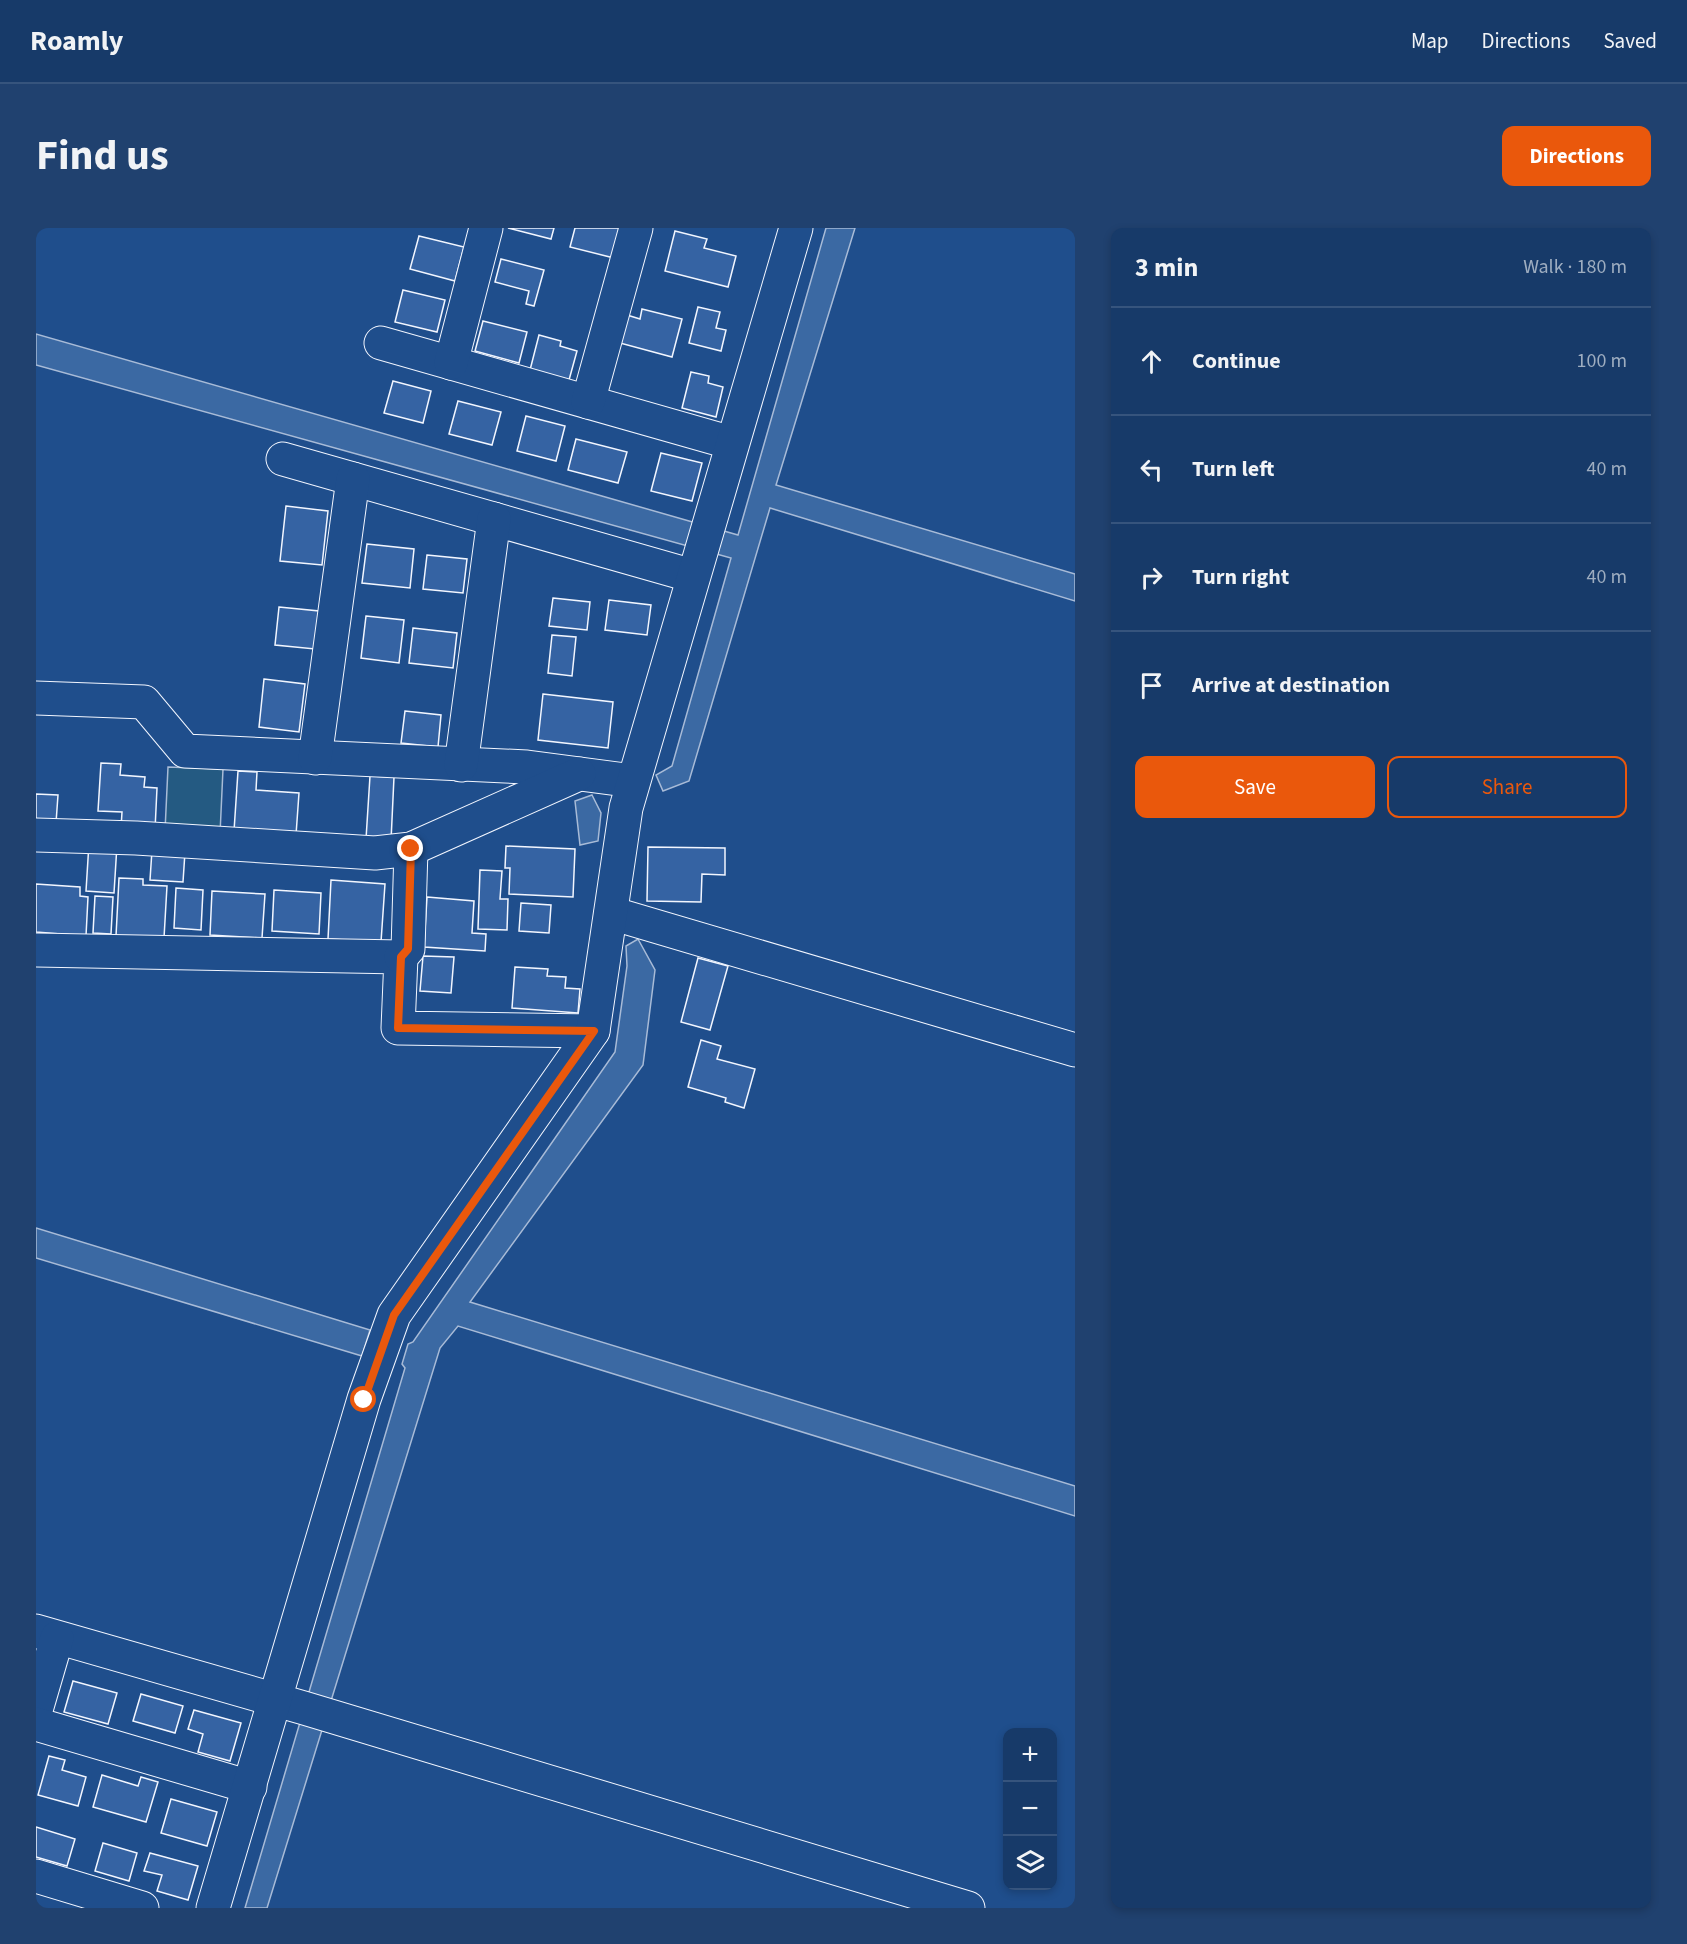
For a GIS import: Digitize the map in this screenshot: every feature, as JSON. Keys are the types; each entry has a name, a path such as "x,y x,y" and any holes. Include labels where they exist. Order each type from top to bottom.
{"street":[{"path":"451,363 486,228"},
{"path":"588,402 636,228"},
{"path":"213,1908 250,1786 303,1708 364,1400 394,1315 594,1031 626,808 732,443 788,230"},
{"path":"381,343 732,443"},
{"path":"283,459 494,519 695,567"},
{"path":"315,758 353,479"},
{"path":"460,765 494,519"},
{"path":"36,698 144,702 185,751 527,767 633,781"},
{"path":"36,835 136,838 375,853 411,849 579,774"},
{"path":"411,849 408,949 401,957 398,1028 594,1031"},
{"path":"611,913 1075,1050"},
{"path":"36,950 401,957"},
{"path":"36,1710 47,1635 303,1708 968,1908"},
{"path":"36,1724 250,1786"},
{"path":"36,1876 142,1908"}],"shaded area":[{"path":"826,228 855,228 776,485 1075,574 1075,601 770,508 689,781 663,791 656,775 672,766 731,558 36,365 36,334 738,535"},
{"path":"168,767 223,769 220,834 165,831"},
{"path":"592,795 601,813 598,841 580,845 575,801"},
{"path":"638,939 655,970 643,1065 470,1302 1075,1486 1075,1516 458,1326 440,1348 267,1908 245,1908 405,1368 402,1364 408,1344 413,1342 615,1052 627,966 626,946"},
{"path":"36,1228 370,1330 362,1356 36,1258"}],"building":[{"path":"508,228 554,228 551,239"},
{"path":"575,228 621,228 614,258 570,247"},
{"path":"675,231 707,239 704,248 736,256 728,287 665,271"},
{"path":"419,236 464,247 455,281 410,269"},
{"path":"501,259 544,270 534,306 526,304 529,291 495,282"},
{"path":"403,290 445,300 437,332 395,322"},
{"path":"698,307 720,312 716,328 726,330 721,351 689,343"},
{"path":"642,309 682,319 672,357 620,343 627,315 640,319"},
{"path":"483,321 527,332 519,363 475,351"},
{"path":"539,335 561,341 560,346 577,351 569,380 530,370"},
{"path":"691,372 709,376 708,383 723,387 716,417 682,408"},
{"path":"393,381 431,391 423,423 384,413"},
{"path":"458,401 501,412 492,445 449,434"},
{"path":"526,416 565,426 556,461 517,451"},
{"path":"576,439 627,452 618,483 568,470"},
{"path":"661,453 702,463 692,501 651,491"},
{"path":"286,506 328,511 322,565 280,561"},
{"path":"367,544 414,549 410,588 362,583"},
{"path":"427,555 467,559 463,593 423,589"},
{"path":"553,598 590,602 587,630 549,626"},
{"path":"609,600 651,605 647,635 605,630"},
{"path":"279,607 319,611 315,649 275,645"},
{"path":"366,616 404,620 399,663 361,658"},
{"path":"413,628 457,633 453,668 409,663"},
{"path":"552,635 576,637 572,676 548,673"},
{"path":"264,679 305,684 299,732 259,727"},
{"path":"543,694 613,702 608,748 538,740"},
{"path":"405,711 441,715 438,747 401,743"},
{"path":"101,763 121,764 120,775 145,777 144,787 157,788 155,830 121,828 122,812 98,811"},
{"path":"238,771 257,772 256,790 299,793 296,835 234,831"},
{"path":"370,776 394,777 391,841 366,839"},
{"path":"36,794 58,795 56,823 36,822"},
{"path":"89,843 117,845 114,893 86,891"},
{"path":"506,846 575,849 573,897 509,894 510,868 505,868"},
{"path":"648,847 725,848 725,875 702,874 701,902 647,901"},
{"path":"152,850 185,852 183,882 150,880"},
{"path":"480,870 502,871 500,899 508,899 507,930 478,929"},
{"path":"119,878 143,879 143,885 167,886 164,938 116,936"},
{"path":"331,880 385,884 381,942 328,939"},
{"path":"36,884 80,887 80,896 88,897 86,936 36,932"},
{"path":"176,888 203,890 201,930 174,928"},
{"path":"274,890 321,893 319,934 272,931"},
{"path":"212,891 265,894 262,938 210,935"},
{"path":"95,896 113,897 111,934 93,933"},
{"path":"427,897 474,901 472,933 486,934 485,951 424,947"},
{"path":"521,903 551,905 549,933 519,931"},
{"path":"423,956 454,957 451,993 420,991"},
{"path":"698,958 728,966 710,1030 681,1022"},
{"path":"515,967 548,969 547,976 566,977 565,988 580,989 578,1013 512,1008"},
{"path":"701,1040 721,1046 717,1059 755,1069 744,1108 725,1102 726,1098 688,1087"},
{"path":"73,1681 117,1693 108,1724 64,1712"},
{"path":"141,1694 183,1706 175,1733 133,1721"},
{"path":"194,1710 241,1723 230,1761 198,1752 203,1734 188,1729"},
{"path":"49,1756 65,1760 62,1770 86,1777 78,1806 38,1795"},
{"path":"102,1775 138,1786 141,1777 158,1782 146,1822 93,1807"},
{"path":"171,1799 217,1812 207,1846 161,1833"},
{"path":"36,1827 75,1839 67,1866 36,1857"},
{"path":"103,1843 137,1853 129,1881 95,1871"},
{"path":"150,1853 198,1866 188,1900 157,1891 162,1875 144,1871"}],"route":[{"path":"364,1400 394,1315 594,1031 398,1028 401,957 408,949 411,849"}]}
